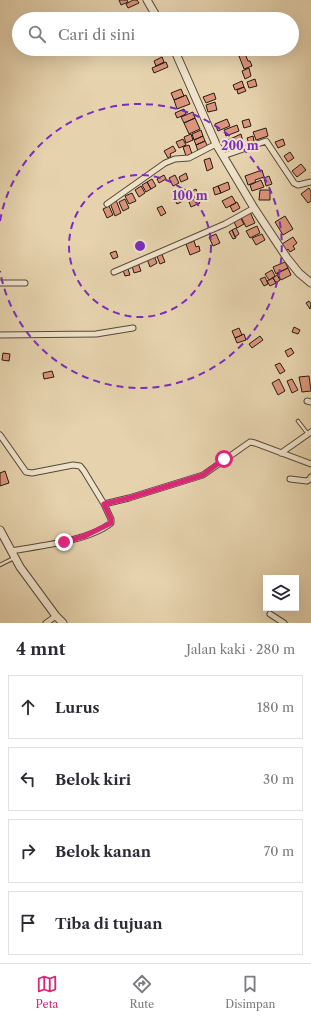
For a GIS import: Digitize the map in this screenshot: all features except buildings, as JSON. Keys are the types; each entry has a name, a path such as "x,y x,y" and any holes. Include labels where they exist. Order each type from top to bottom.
{"street":[{"path":"146,0 154,12"},
{"path":"177,56 216,144 223,156 254,208 287,258 311,283"},
{"path":"223,156 266,142 294,183 298,185 311,182"},
{"path":"106,204 165,163 175,159 189,158 216,144"},
{"path":"114,272 225,224 254,208"},
{"path":"0,284 25,282"},
{"path":"0,336 96,334 133,328"},
{"path":"281,453 310,434"},
{"path":"0,435 26,472 32,473 73,465 80,466 104,504 111,519 111,523 108,525 85,536 72,540 11,551"},
{"path":"104,504 129,498 203,475 250,442 255,442 311,464"},
{"path":"290,479 307,480 311,477"},
{"path":"0,530 14,558 62,623"},
{"path":"270,614 284,623"},
{"path":"46,623 56,616"}],"lane":[{"path":"298,421 310,434"},
{"path":"0,565 14,558"}],"route":[{"path":"64,542 85,536 111,523 112,521 104,504 196,478 214,468 224,459"}]}
